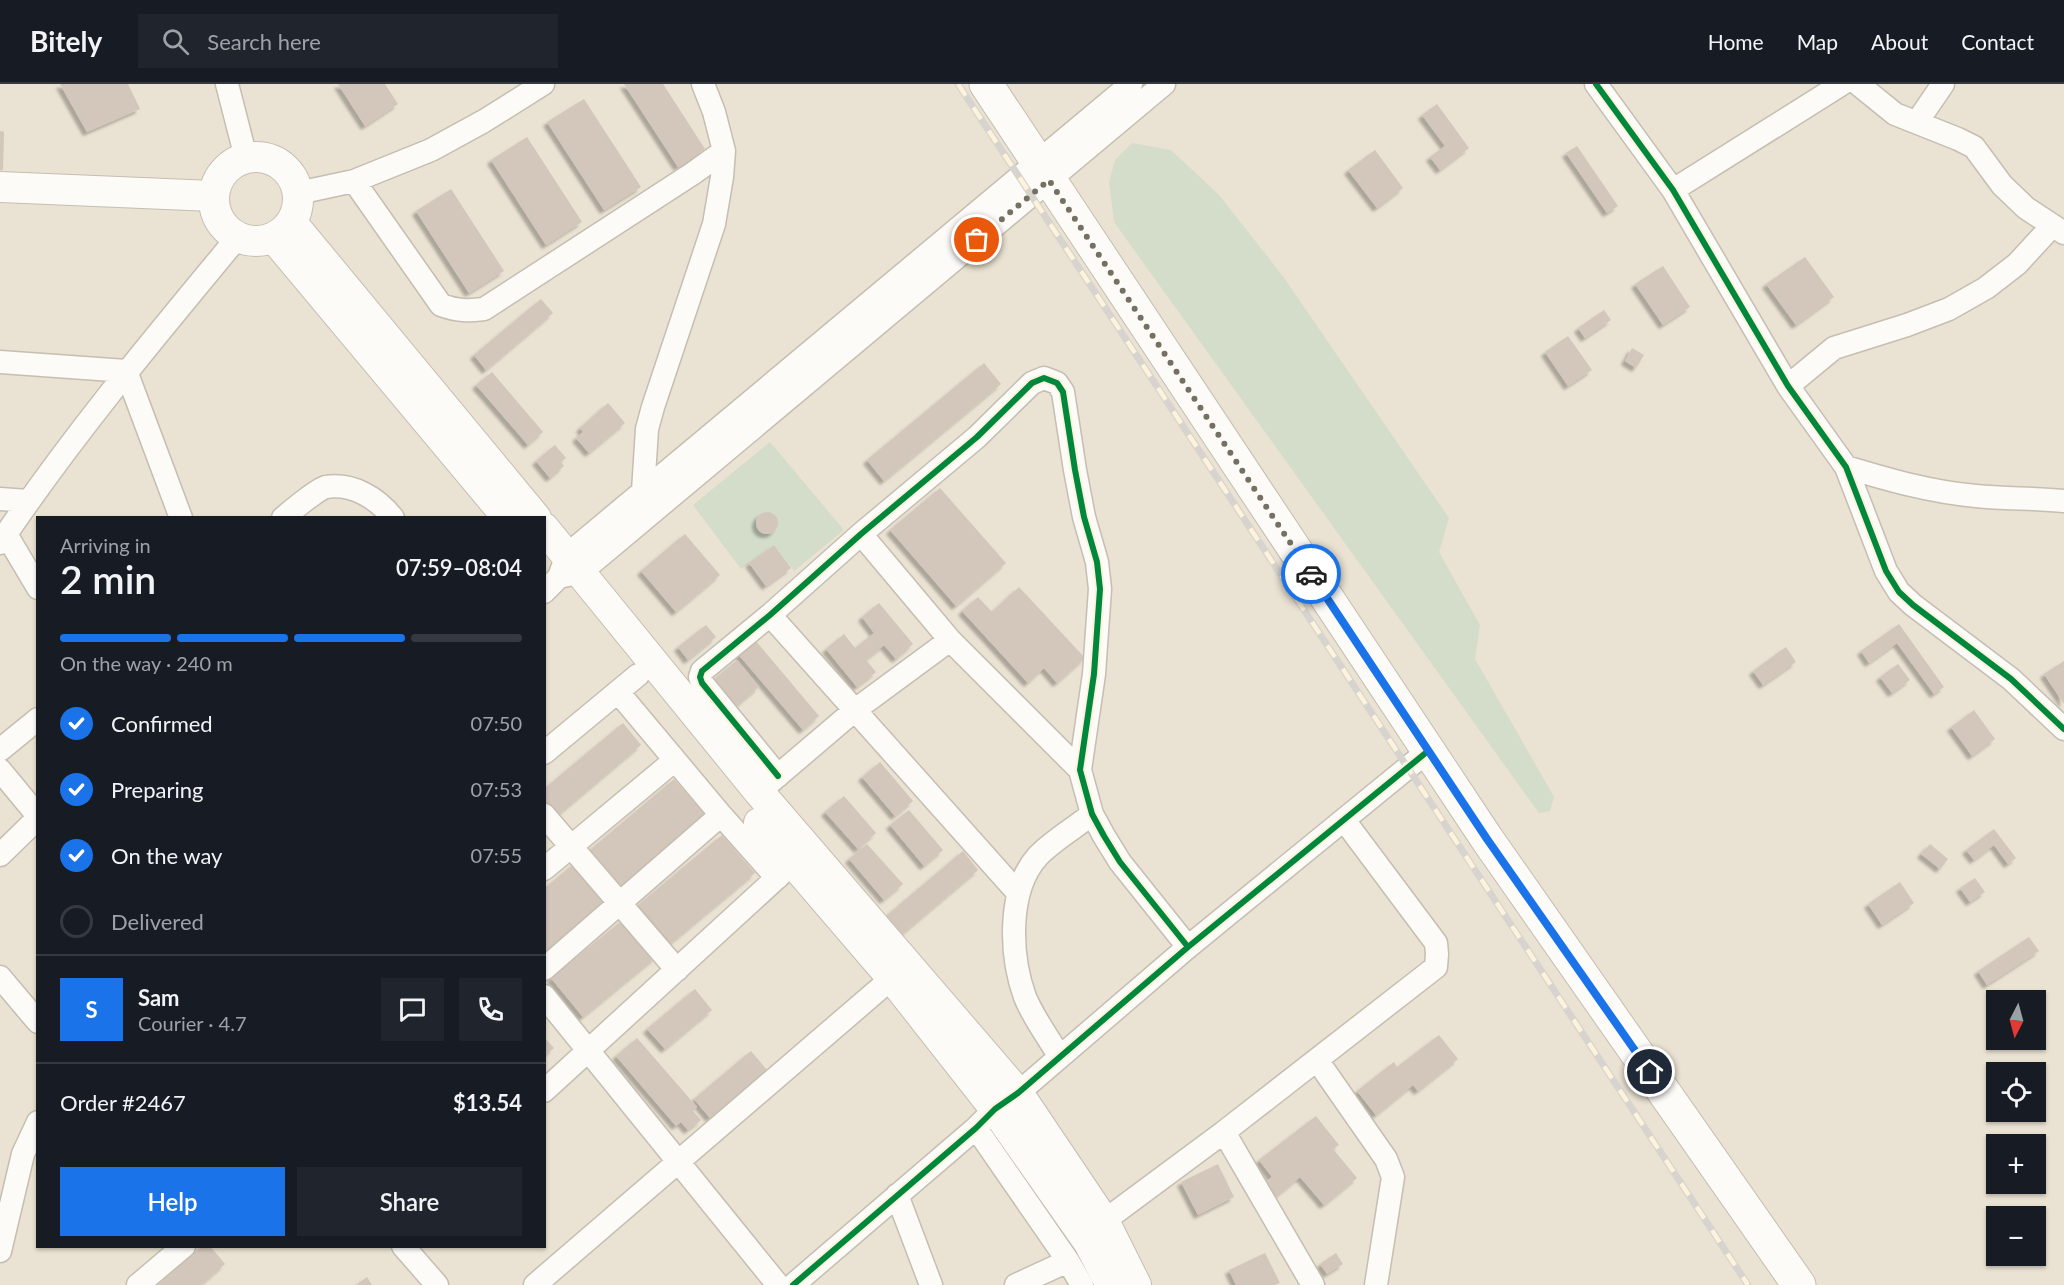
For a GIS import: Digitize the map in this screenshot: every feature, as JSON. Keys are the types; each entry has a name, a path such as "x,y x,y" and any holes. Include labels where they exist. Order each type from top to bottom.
{"highway":[{"path":"986,84 1487,839 1800,1285"}],"main road":[{"path":"260,157 274,160 285,168 294,180 298,193 299,203 283,231 262,242 237,238 226,230 214,208 213,196 216,183 223,171 246,158 260,157"},
{"path":"0,187 213,196"},
{"path":"283,231 506,516"},
{"path":"283,231 534,516"},
{"path":"546,534 559,571 628,684 793,864 892,978 996,1110 1089,1244 1111,1285"},
{"path":"559,571 769,784 793,864 996,1110 1104,1221 1136,1285"}],"street":[{"path":"227,84 246,158"},
{"path":"298,193 354,181 431,150 484,121 543,84"},
{"path":"643,491 647,429 714,224 722,177 723,151 714,112 703,84"},
{"path":"559,571 1044,171 1131,84"},
{"path":"559,571 643,491 1044,171 1164,84"},
{"path":"1596,84 1673,190 1788,386 1846,467 1886,571 1899,592 2011,679 2064,729"},
{"path":"1673,190 1842,84"},
{"path":"1788,386 1834,348 1949,309 1986,288 2058,229 2026,208 2002,185 1974,147 1895,114 1858,84"},
{"path":"1917,122 1943,84"},
{"path":"354,181 441,305 456,311 469,311 484,309 692,174 723,151"},
{"path":"36,585 3,539 28,501 126,371 237,238"},
{"path":"0,362 126,371"},
{"path":"126,371 180,516"},
{"path":"950,640 855,710 769,784 700,677 702,670 770,615 861,534 977,437 1032,383 1044,378 1057,383 1064,392 1075,470 1084,517 1097,562 1100,589 1094,674 1080,770 1092,814 1120,862 1188,947"},
{"path":"1846,467 1892,481 1934,490 1977,496 2064,501"},
{"path":"286,516 324,487 356,489 381,504 391,516"},
{"path":"0,499 28,501"},
{"path":"861,534 950,640 1080,770"},
{"path":"770,615 1018,892"},
{"path":"546,751 628,684 675,760 721,815 793,864 546,1089"},
{"path":"0,750 36,721"},
{"path":"793,1285 1188,947 1428,751"},
{"path":"546,867 675,760"},
{"path":"0,770 36,815"},
{"path":"1059,1056 1026,999 1018,973 1015,949 1018,892 1025,875 1038,856 1092,814"},
{"path":"546,967 721,815"},
{"path":"546,817 677,970"},
{"path":"0,855 36,819"},
{"path":"1104,1221 1224,1132 1436,967 1436,943 1344,820"},
{"path":"0,977 36,1020"},
{"path":"535,1285 892,978"},
{"path":"546,998 778,1285"},
{"path":"1317,1060 1386,1159 1393,1177 1376,1285"},
{"path":"996,1110 1068,1261 1082,1285"},
{"path":"0,1251 23,1154 36,1126"},
{"path":"1224,1132 1313,1285"},
{"path":"897,1195 931,1285"},
{"path":"138,1285 182,1248"},
{"path":"405,1248 437,1285"},
{"path":"1017,1285 1068,1261"}],"green space":[{"path":"1132,143 1171,150 1219,195 1282,275 1449,518 1439,552 1480,625 1475,659 1554,797 1550,811 1539,813 1114,222 1109,182 1115,160"},
{"path":"770,442 844,530 794,571 774,545 741,569 693,505"}],"building":[{"path":"60,84 128,84 140,109 87,132"},
{"path":"338,84 385,84 398,104 365,126"},
{"path":"624,84 663,84 705,149 678,167"},
{"path":"584,99 641,187 604,210 547,122"},
{"path":"1437,104 1469,148 1440,170 1430,157 1445,146 1422,115"},
{"path":"0,131 4,132 3,170 0,170"},
{"path":"527,137 582,222 546,245 491,160"},
{"path":"1577,146 1618,206 1607,213 1566,153"},
{"path":"1375,150 1403,188 1377,208 1348,170"},
{"path":"451,189 504,271 469,293 416,211"},
{"path":"1805,257 1834,297 1796,325 1766,284"},
{"path":"1663,266 1690,307 1663,325 1635,284"},
{"path":"541,299 553,313 486,370 474,355"},
{"path":"1604,310 1611,320 1585,338 1578,328"},
{"path":"1568,336 1592,370 1568,386 1545,352"},
{"path":"1632,348 1644,355 1636,368 1625,361"},
{"path":"984,363 1001,384 884,481 867,460"},
{"path":"492,372 543,432 528,445 476,385"},
{"path":"608,403 625,423 589,453 576,438 583,432 580,428"},
{"path":"555,445 566,458 561,462 564,466 550,478 536,461"},
{"path":"940,488 1006,563 956,606 890,530"},
{"path":"767,512 775,515 778,523 775,531 767,534 759,531 756,523 759,515"},
{"path":"685,534 720,575 676,612 641,571"},
{"path":"774,545 791,568 766,586 749,563"},
{"path":"1019,587 1085,658 1057,683 1044,668 1028,683 962,611 978,597 992,612"},
{"path":"879,603 913,644 896,659 884,645 866,660 876,672 857,687 826,649 844,634 855,648 874,633 862,617"},
{"path":"1899,624 1944,687 1934,694 1897,643 1869,663 1861,651"},
{"path":"706,625 716,637 688,660 678,647"},
{"path":"755,640 819,716 803,730 738,654"},
{"path":"1786,647 1796,662 1763,685 1753,671"},
{"path":"737,660 759,687 734,708 712,681"},
{"path":"2064,661 2064,704 2044,674"},
{"path":"1898,664 1910,680 1892,693 1880,677"},
{"path":"1974,710 1995,739 1972,756 1951,727"},
{"path":"623,723 641,745 558,815 546,801 546,787"},
{"path":"880,762 913,801 895,816 862,777"},
{"path":"674,779 707,817 623,888 590,850"},
{"path":"844,796 876,833 858,849 825,812"},
{"path":"909,810 943,850 924,866 890,825"},
{"path":"1994,829 2016,858 2008,864 1994,845 1974,860 1966,850"},
{"path":"722,835 755,873 671,943 638,905"},
{"path":"867,844 903,884 884,900 849,859"},
{"path":"1930,844 1948,859 1940,869 1921,854"},
{"path":"963,851 978,870 901,935 885,917"},
{"path":"576,862 608,899 546,951 546,887"},
{"path":"1975,878 1985,892 1970,902 1960,888"},
{"path":"1900,882 1914,903 1882,925 1868,904"},
{"path":"624,919 656,957 583,1017 551,978"},
{"path":"2029,937 2039,951 1987,985 1978,971"},
{"path":"695,989 712,1010 665,1049 647,1029"},
{"path":"1439,1035 1458,1059 1418,1091 1413,1085 1376,1115 1357,1091 1394,1062 1397,1067"},
{"path":"637,1038 697,1107 693,1111 701,1120 688,1130 681,1122 676,1126 616,1056"},
{"path":"546,1039 554,1048 546,1054"},
{"path":"751,1051 767,1070 710,1118 694,1099"},
{"path":"1316,1116 1339,1145 1333,1149 1357,1178 1324,1205 1300,1177 1273,1199 1264,1183 1272,1177 1259,1160"},
{"path":"1218,1164 1234,1197 1198,1215 1181,1182"},
{"path":"200,1248 212,1248 225,1264 201,1285 158,1285"},
{"path":"1265,1253 1280,1283 1236,1285 1229,1270"},
{"path":"1336,1253 1343,1264 1327,1274 1320,1264"},
{"path":"367,1277 372,1285 356,1285"}],"railway":[{"path":"958,84 1748,1285"}],"cycle path":[{"path":"1596,84 1673,190 1788,386 1846,467 1886,571 1899,592 2011,679 2064,729"},
{"path":"778,776 702,683 700,677 702,671 977,437 1032,383 1044,378 1057,383 1063,392 1075,470 1084,517 1097,562 1100,589 1094,674 1080,770 1092,814 1104,836 1120,862 1188,947"},
{"path":"793,1285 976,1128 995,1109 1018,1093 1188,947 1428,751"}],"way so far":[{"path":"977,240 1049,180 1311,574"}],"route":[{"path":"1311,574 1487,839 1650,1072"}]}
